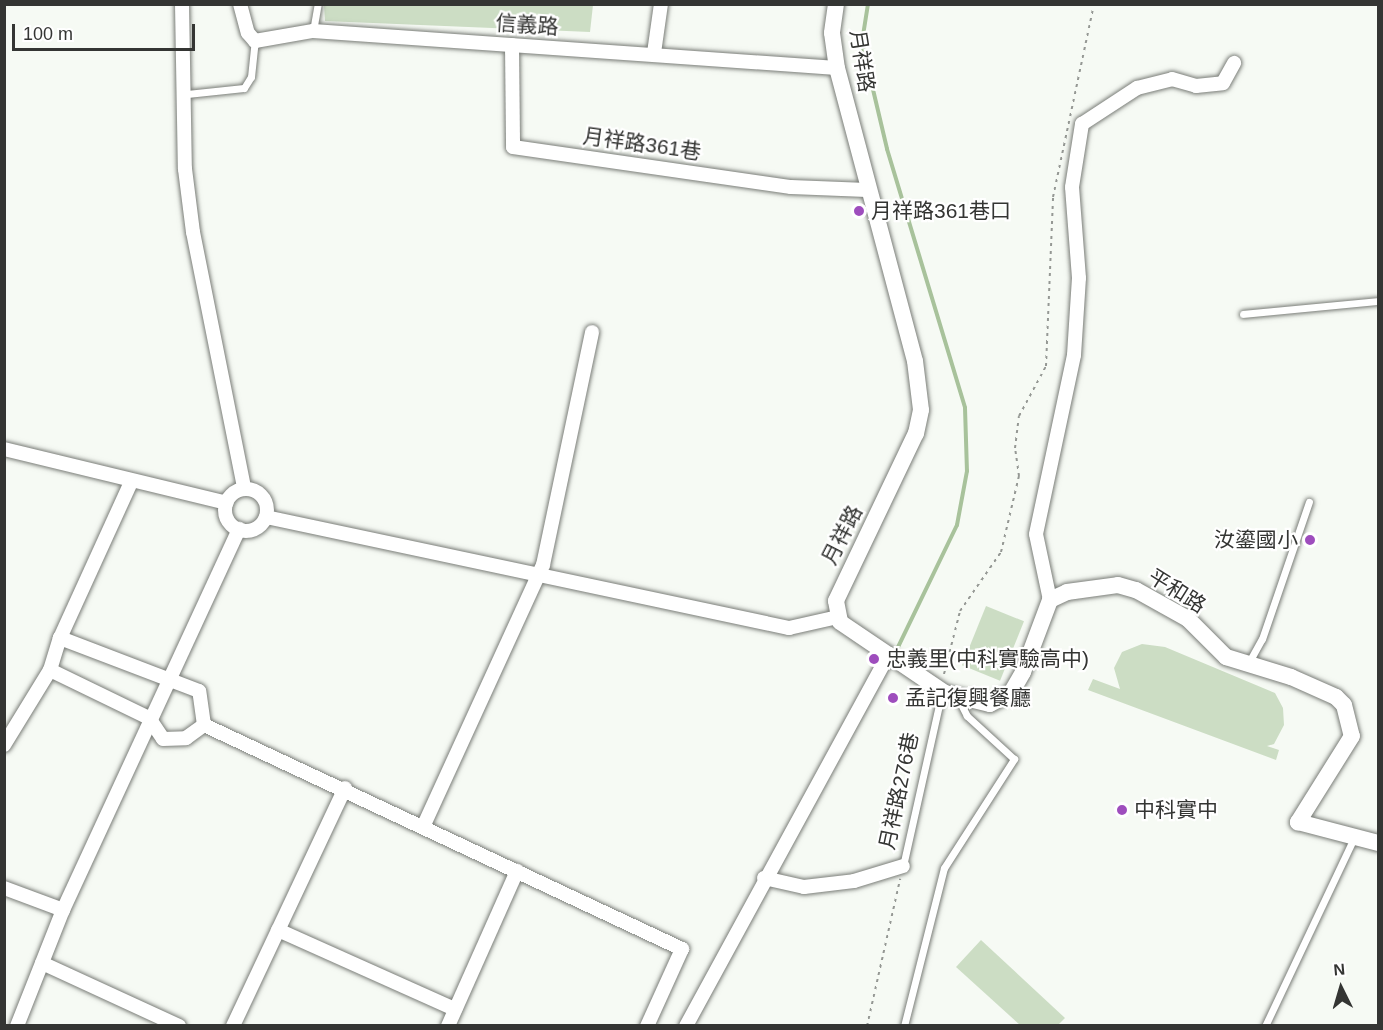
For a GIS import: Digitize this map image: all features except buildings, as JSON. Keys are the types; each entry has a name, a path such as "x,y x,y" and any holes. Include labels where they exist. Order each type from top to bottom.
{"street":[{"path":"182,4 187,94 185,169 193,232 244,488"},
{"path":"240,4 248,33 255,41"},
{"path":"654,53 660,4"},
{"name":"月祥路","path":"836,4 832,33 837,69 867,190 915,361 921,410 916,433 836,601 838,617"},
{"name":"信義路","path":"255,41 313,31 654,53 837,69"},
{"name":"月祥路361巷","path":"512,45 513,147 791,187 867,190"},
{"path":"266,516 789,628 838,617 844,626 946,692 990,704 1011,693 1023,672 1050,600 1036,534 1074,356 1079,278 1072,187 1082,124 1137,88 1172,79 1196,86 1223,83 1234,63"},
{"path":"423,827 539,574 592,332"},
{"path":"4,449 131,482 227,503"},
{"path":"4,745 50,670 60,638 131,482"},
{"path":"244,488 261,493 268,508 263,524 248,532 232,526 224,511 227,503 229,495 244,488"},
{"path":"17,1026 63,910 239,529"},
{"name":"平和路","path":"1050,600 1067,592 1118,585 1136,590 1188,620 1226,657 1247,666 1291,677 1336,697 1344,705 1352,736 1298,822 1378,843"},
{"path":"60,638 199,691 204,725"},
{"path":"686,1026 892,656"},
{"path":"50,670 150,718 163,739 186,738 204,725"},
{"path":"204,725 345,788 682,949 647,1026"},
{"path":"234,1026 345,788"},
{"name":"月祥路276巷","path":"768,879 804,887 854,881 903,866"},
{"path":"448,1026 518,871"},
{"path":"4,888 63,910"},
{"path":"278,930 455,1010"},
{"path":"42,963 179,1026"}],"lane":[{"path":"313,31 318,4"},
{"path":"187,94 244,88 251,76 255,41"},
{"path":"1243,314 1378,301"},
{"path":"1247,666 1262,639 1309,502"},
{"path":"904,1026 944,868 1014,759 967,716 946,692"},
{"name":"月祥路276巷","path":"903,866 946,692"},
{"path":"1265,1026 1355,836"}],"path":[{"path":"946,692 960,611 1001,552 1019,476 1015,448 1019,416 1046,366 1051,270"},
{"path":"867,1026 903,866"}],"green space":[{"path":"324,4 593,5 590,32 325,21"},
{"path":"986,606 1024,621 1000,681 962,665"},
{"path":"1142,644 1165,647 1275,693 1283,708 1284,725 1274,744 1267,746 1279,750 1276,760 1088,690 1093,679 1120,689 1114,668 1122,652"},
{"path":"981,940 1065,1018 1058,1025 1020,1025 956,967"}],"waterway":[{"path":"868,4 862,43 887,149 965,408 967,471 957,525 895,653"}],"place":[{"name":"月祥路361巷口","path":"859,211"},
{"name":"汝鎏國小","path":"1310,540"},
{"name":"忠義里(中科實驗高中)","path":"874,659"},
{"name":"孟記復興餐廳","path":"893,698"},
{"name":"中科實中","path":"1122,810"}]}
